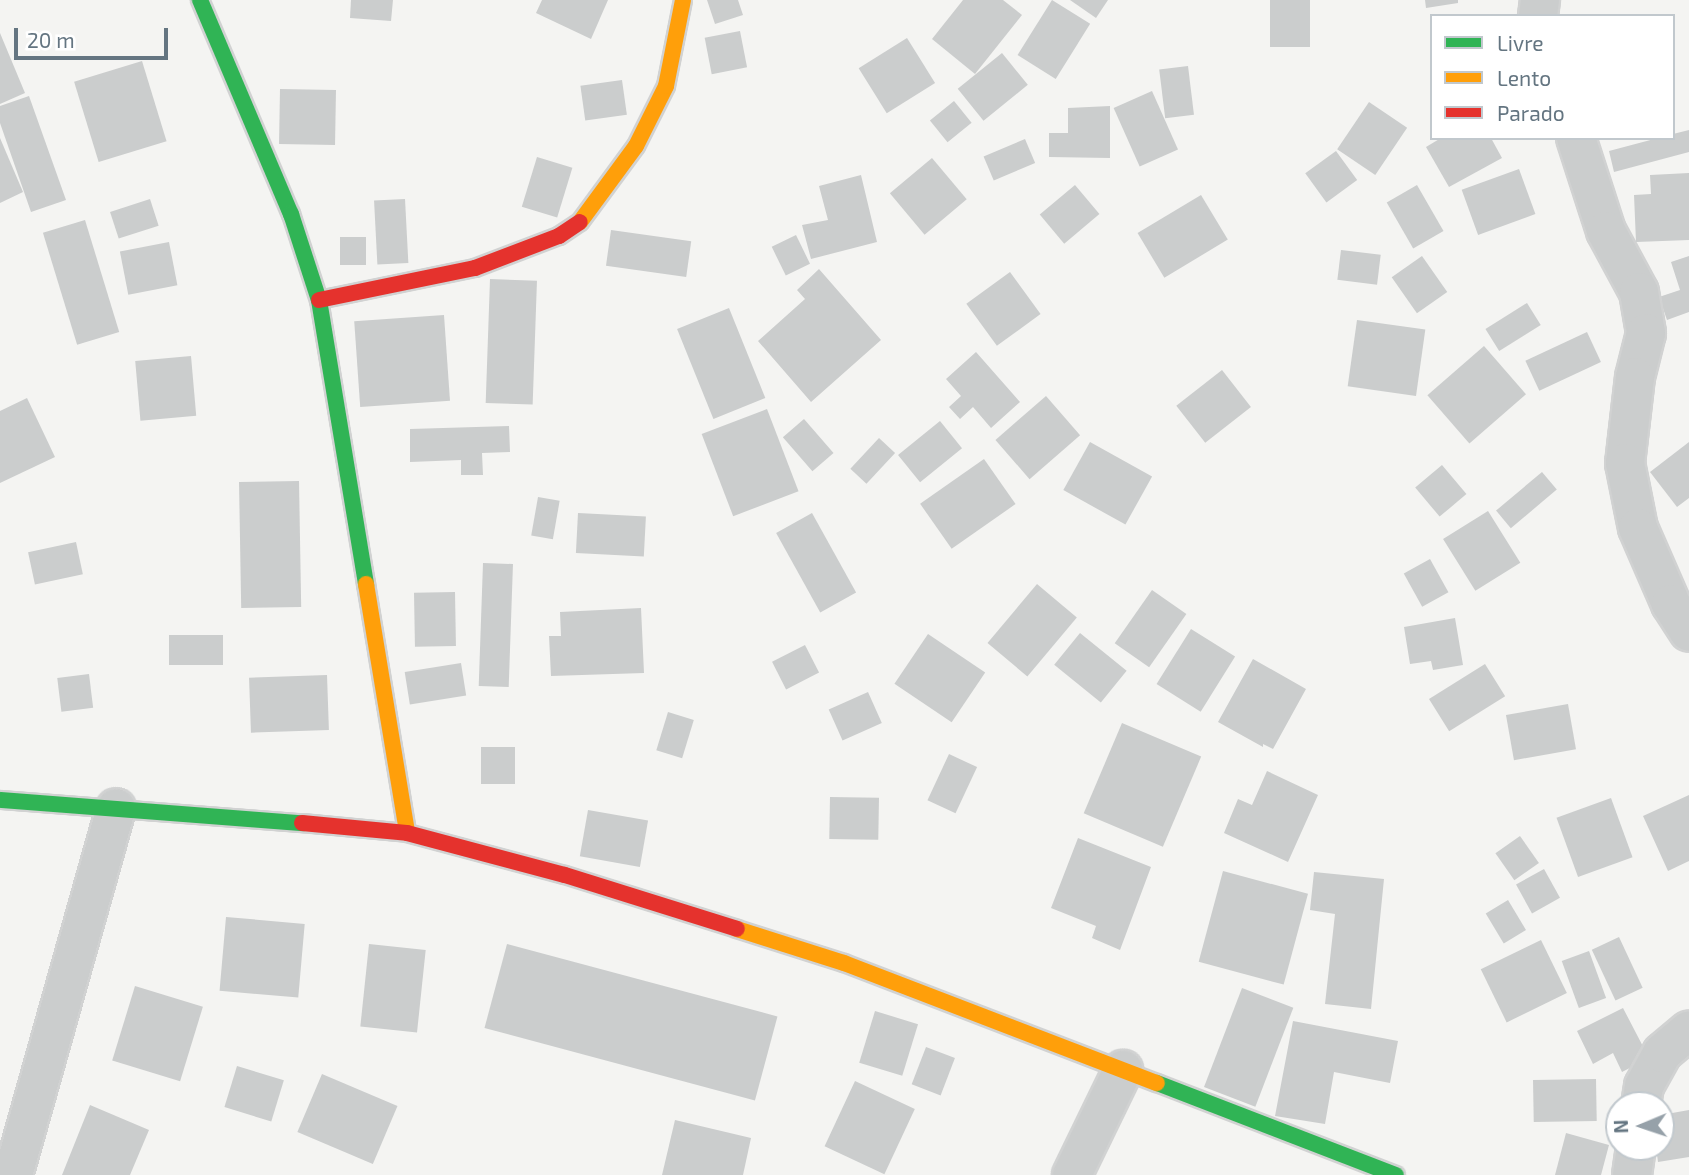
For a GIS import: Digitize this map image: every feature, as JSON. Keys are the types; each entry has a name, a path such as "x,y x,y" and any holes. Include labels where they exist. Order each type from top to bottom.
{"street":[{"path":"200,0 291,214 319,300 407,833"},
{"path":"319,300 475,268 559,236 583,220 636,146 666,86 683,0"},
{"path":"1577,140 1606,230 1639,292 1647,333 1635,377 1625,463 1638,528 1671,604 1689,632"},
{"path":"0,800 407,833 565,875 844,963 1396,1175"},
{"path":"13,1175 116,808"},
{"path":"1643,1091 1662,1053 1689,1030"},
{"path":"1072,1175 1123,1070"}],"building":[{"path":"351,0 393,0 391,21 350,18"},
{"path":"542,0 608,0 591,39 536,13"},
{"path":"707,0 738,0 743,15 715,24"},
{"path":"963,0 1003,0 1022,15 975,74 932,39"},
{"path":"1052,0 1090,24 1056,79 1018,55"},
{"path":"1070,0 1108,0 1096,18"},
{"path":"1270,0 1310,0 1310,47 1270,47"},
{"path":"1425,0 1458,0 1458,3 1426,8"},
{"path":"740,31 747,67 712,74 705,38"},
{"path":"0,33 25,93 0,104"},
{"path":"907,38 935,83 887,113 859,68"},
{"path":"1002,53 1028,85 984,121 958,89"},
{"path":"142,61 167,141 99,162 74,82"},
{"path":"1188,66 1194,115 1165,118 1159,70"},
{"path":"622,80 627,115 585,121 580,86"},
{"path":"280,89 336,90 335,145 279,144"},
{"path":"1152,91 1178,149 1140,167 1114,108"},
{"path":"29,96 66,200 31,212 0,123 0,106"},
{"path":"954,101 972,123 948,142 930,121"},
{"path":"1369,102 1407,128 1375,175 1337,149"},
{"path":"1110,106 1110,158 1049,157 1049,133 1068,133 1068,108"},
{"path":"1689,130 1689,152 1614,172 1609,151 1650,140 1675,140 1675,134"},
{"path":"0,138 23,192 0,203"},
{"path":"1025,139 1035,163 994,181 984,157"},
{"path":"1438,140 1492,140 1502,158 1449,187 1426,147"},
{"path":"1336,151 1357,180 1326,202 1305,173"},
{"path":"537,157 572,168 557,218 522,207"},
{"path":"932,158 967,199 925,235 890,193"},
{"path":"1519,169 1535,214 1478,235 1462,190"},
{"path":"1689,173 1689,240 1636,242 1634,195 1651,194 1650,175"},
{"path":"861,175 877,242 811,259 802,225 828,220 819,186"},
{"path":"1075,185 1099,214 1064,244 1040,215"},
{"path":"1417,185 1444,231 1413,248 1387,202"},
{"path":"1201,195 1228,240 1164,278 1138,233"},
{"path":"150,199 159,226 119,239 110,212"},
{"path":"405,199 408,263 377,265 374,201"},
{"path":"85,220 119,332 77,345 43,233"},
{"path":"611,230 691,241 686,277 606,266"},
{"path":"796,235 810,264 786,276 772,247"},
{"path":"340,237 366,237 366,265 340,265"},
{"path":"169,242 177,285 128,295 120,252"},
{"path":"1341,250 1381,255 1377,285 1337,280"},
{"path":"1422,256 1447,292 1417,313 1392,277"},
{"path":"1689,256 1689,312 1667,320 1659,297 1680,290 1671,262"},
{"path":"819,269 881,340 811,402 758,341 805,299 797,290"},
{"path":"1010,272 1041,314 997,346 966,304"},
{"path":"490,279 537,281 533,405 486,403"},
{"path":"1527,303 1541,325 1499,351 1485,329"},
{"path":"729,308 765,398 713,419 677,329"},
{"path":"444,315 450,401 360,407 354,321"},
{"path":"1357,320 1425,330 1416,396 1348,386"},
{"path":"1587,332 1601,362 1539,391 1525,361"},
{"path":"1484,346 1526,394 1469,444 1427,395"},
{"path":"976,352 1020,402 991,428 973,407 960,419 949,407 961,396 946,379"},
{"path":"191,356 196,416 140,421 135,361"},
{"path":"1222,370 1251,407 1205,443 1176,406"},
{"path":"1046,396 1080,435 1030,479 995,440"},
{"path":"27,398 55,457 0,483 0,411"},
{"path":"767,409 799,491 733,516 702,434"},
{"path":"804,419 834,453 812,471 783,437"},
{"path":"940,421 962,448 920,482 898,455"},
{"path":"509,426 510,452 482,453 483,475 461,475 461,460 410,462 410,429"},
{"path":"879,438 895,453 866,484 850,469"},
{"path":"1090,442 1152,476 1125,525 1063,490"},
{"path":"1689,442 1689,498 1677,507 1650,472"},
{"path":"984,459 1016,504 952,549 920,504"},
{"path":"1442,465 1466,494 1440,517 1415,487"},
{"path":"1542,472 1557,490 1511,528 1496,511"},
{"path":"299,481 301,607 241,608 239,482"},
{"path":"538,497 560,501 553,539 531,535"},
{"path":"1488,511 1520,563 1475,591 1443,539"},
{"path":"578,513 646,517 644,557 576,553"},
{"path":"812,513 856,593 820,612 776,533"},
{"path":"76,542 83,574 35,584 28,552"},
{"path":"1430,559 1448,592 1422,607 1404,574"},
{"path":"483,563 513,564 509,687 479,686"},
{"path":"1037,584 1077,617 1027,676 988,643"},
{"path":"1152,590 1186,614 1149,667 1115,643"},
{"path":"455,592 456,646 415,647 414,593"},
{"path":"641,608 644,673 551,676 549,636 561,636 560,612"},
{"path":"1455,618 1463,665 1433,670 1431,661 1410,664 1404,627"},
{"path":"1191,629 1235,657 1201,712 1157,684"},
{"path":"1080,633 1127,671 1101,703 1054,665"},
{"path":"928,634 985,673 952,722 894,684"},
{"path":"169,635 223,635 223,665 169,665"},
{"path":"805,645 819,673 786,689 772,662"},
{"path":"1253,659 1306,689 1273,749 1263,744 1263,747 1218,722"},
{"path":"461,663 466,696 410,705 405,672"},
{"path":"1485,664 1505,696 1449,731 1429,699"},
{"path":"89,674 93,708 61,712 57,678"},
{"path":"327,675 329,730 251,733 249,678"},
{"path":"868,692 882,723 843,741 829,709"},
{"path":"1568,704 1576,749 1514,760 1506,715"},
{"path":"668,712 694,720 682,758 656,750"},
{"path":"1122,723 1201,757 1163,847 1084,813"},
{"path":"481,747 515,747 515,784 481,784"},
{"path":"949,754 977,767 956,813 927,800"},
{"path":"1267,771 1318,795 1288,862 1224,833 1238,799 1252,805"},
{"path":"1689,795 1689,861 1668,871 1643,816"},
{"path":"830,797 879,798 878,840 829,839"},
{"path":"1611,798 1633,857 1578,877 1556,818"},
{"path":"588,810 648,821 640,867 580,856"},
{"path":"1520,836 1539,863 1514,880 1495,853"},
{"path":"1078,838 1151,867 1120,950 1092,938 1096,926 1051,908"},
{"path":"1544,869 1560,898 1532,913 1516,885"},
{"path":"1223,871 1308,894 1284,985 1199,962"},
{"path":"1314,872 1384,879 1371,1009 1325,1004 1335,914 1310,910"},
{"path":"1508,900 1526,930 1504,943 1486,913"},
{"path":"226,917 305,924 298,998 220,991"},
{"path":"1619,937 1643,988 1615,1000 1592,950"},
{"path":"1541,940 1567,993 1507,1022 1481,969"},
{"path":"369,944 426,950 417,1033 360,1027"},
{"path":"507,944 777,1016 755,1101 484,1028"},
{"path":"1589,951 1606,998 1579,1008 1562,961"},
{"path":"135,986 203,1007 180,1081 112,1061"},
{"path":"1242,988 1293,1008 1255,1107 1204,1087"},
{"path":"1623,1008 1649,1058 1622,1072 1613,1053 1593,1064 1577,1031"},
{"path":"875,1011 918,1024 902,1076 859,1063"},
{"path":"1293,1021 1398,1041 1390,1083 1334,1072 1325,1124 1275,1116"},
{"path":"926,1047 955,1058 941,1095 912,1084"},
{"path":"237,1066 284,1080 271,1121 224,1107"},
{"path":"322,1074 397,1106 373,1164 297,1132"},
{"path":"1596,1079 1597,1121 1534,1122 1533,1080"},
{"path":"855,1081 915,1109 884,1174 825,1146"},
{"path":"90,1105 149,1130 130,1175 62,1175"},
{"path":"1689,1110 1689,1157 1675,1159 1675,1112"},
{"path":"675,1120 751,1138 743,1175 662,1175"},
{"path":"1566,1133 1605,1144 1601,1175 1555,1175"}],"traffic: fast":[{"path":"200,0 291,214 319,300 366,584"},
{"path":"0,800 302,823"},
{"path":"1157,1083 1396,1175"}],"traffic: slow":[{"path":"580,222 636,146 666,86 683,0"},
{"path":"366,584 407,833"},
{"path":"737,929 844,963 1157,1083"}],"traffic: jam":[{"path":"319,300 475,268 559,236 580,222"},
{"path":"302,823 407,833 565,875 737,929"}]}
